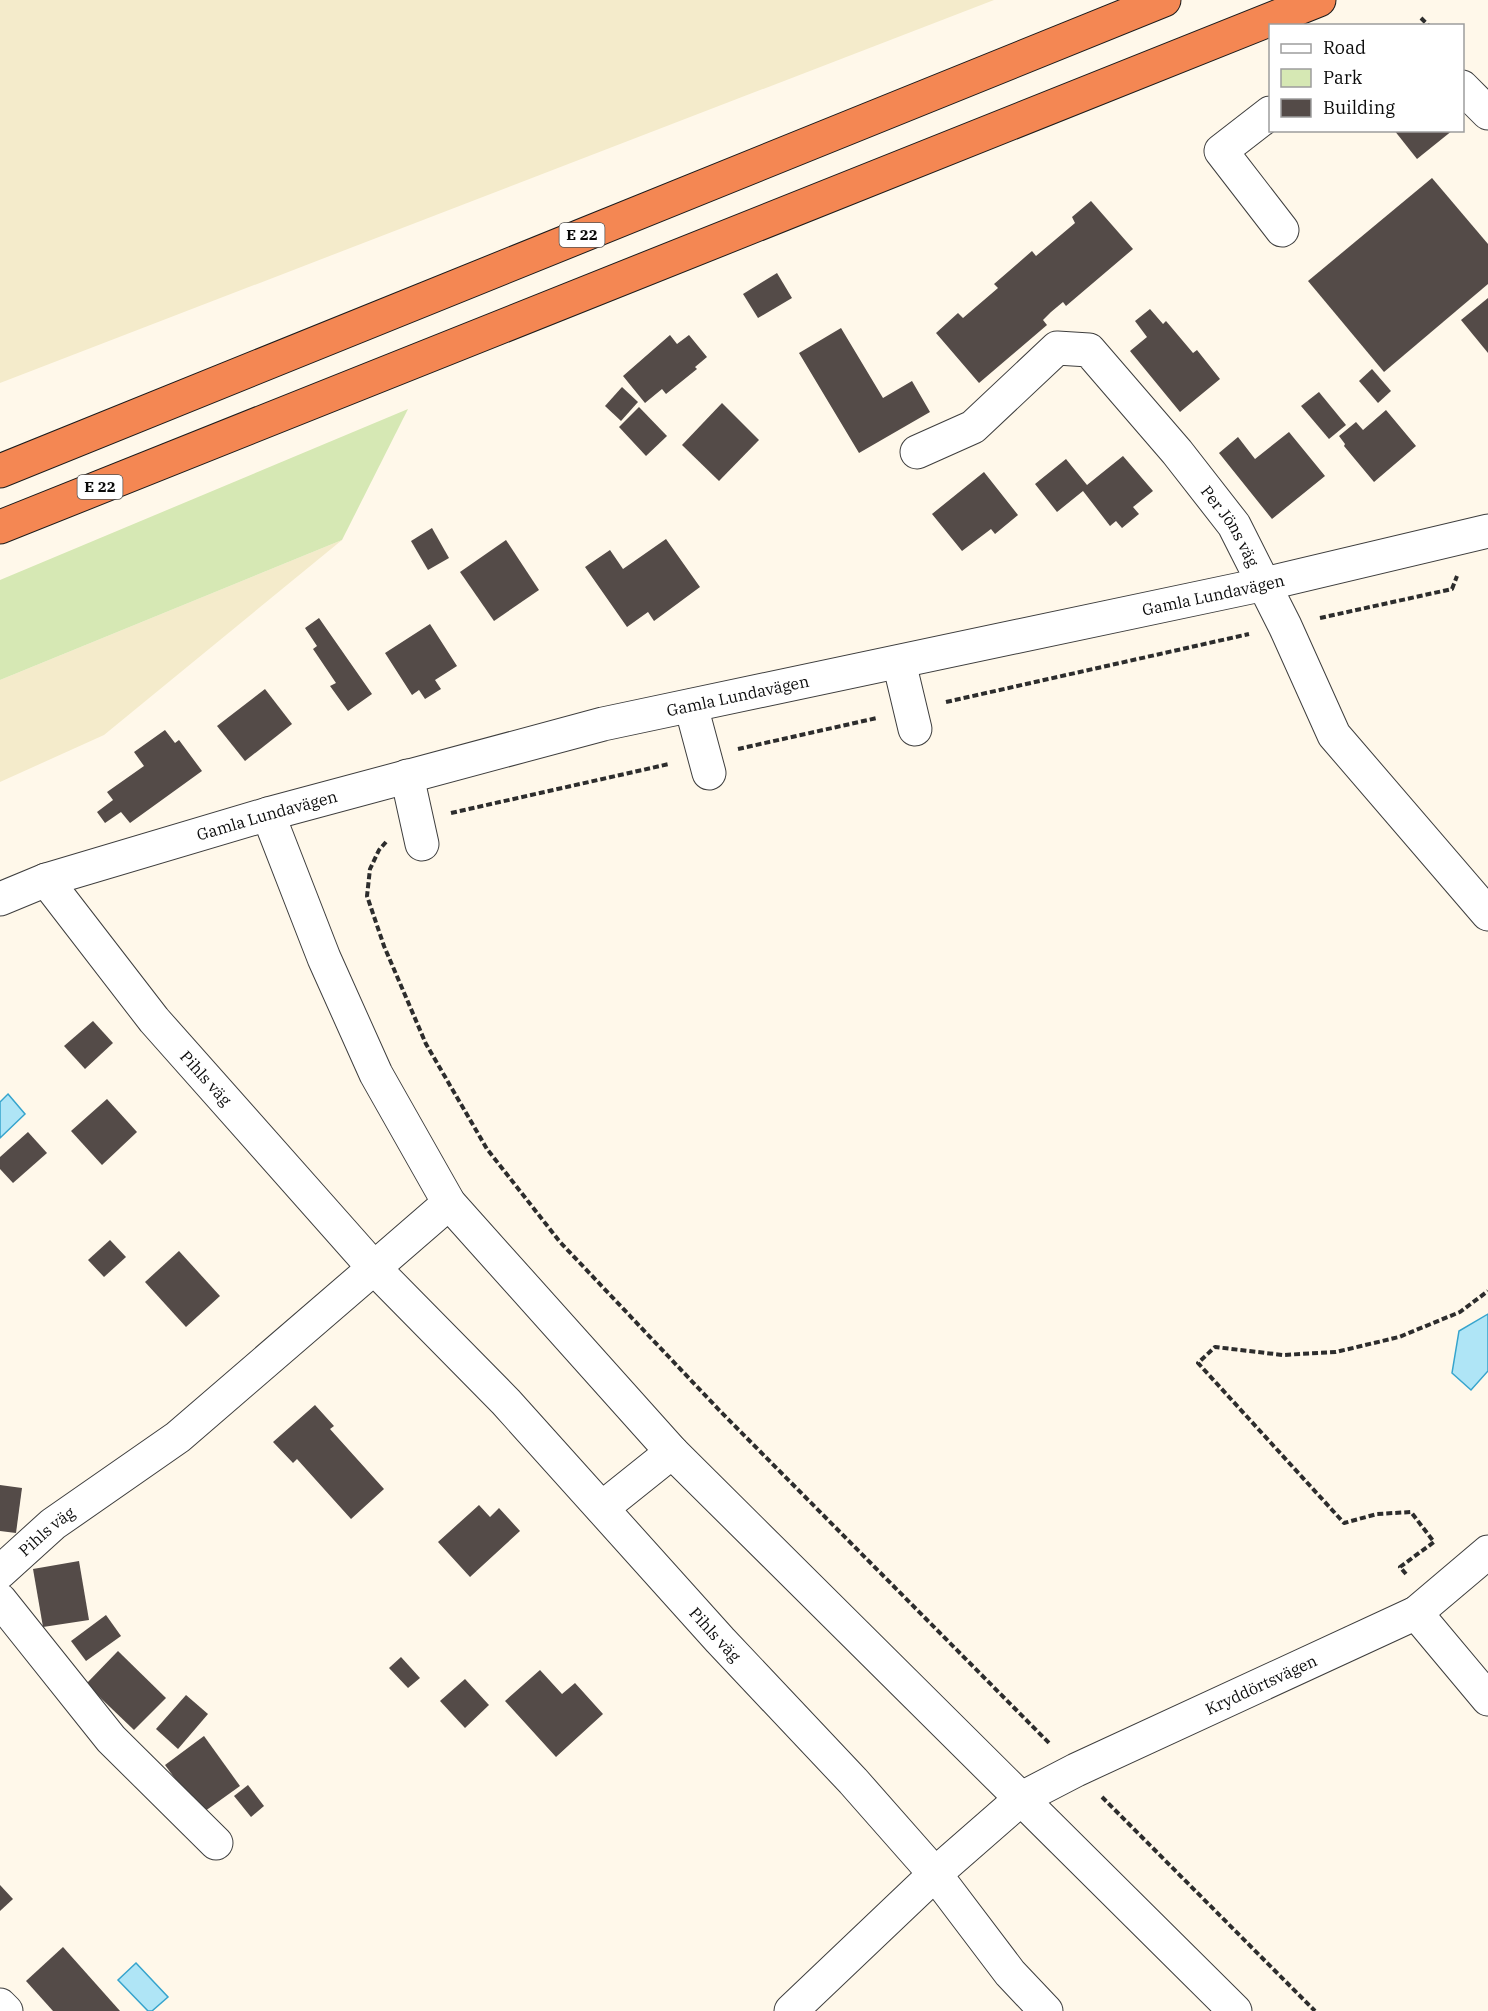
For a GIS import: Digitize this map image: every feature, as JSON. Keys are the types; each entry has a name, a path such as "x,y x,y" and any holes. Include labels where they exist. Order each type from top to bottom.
{"highway":[{"name":"E 22","path":"0,471 1164,0"},
{"name":"E 22","path":"0,527 1319,0"}],"street":[{"path":"1464,89 1488,113"},
{"path":"1269,114 1221,151 1282,230"},
{"name":"Per Jöns väg","path":"917,452 973,427 1058,348 1089,350 1177,452 1234,525 1286,626 1334,735 1488,915"},
{"name":"Gamla Lundavägen","path":"0,899 46,880 268,814 603,724 1265,584 1488,531"},
{"path":"899,662 912,719"},
{"path":"691,706 707,765"},
{"path":"407,776 420,832"},
{"path":"268,814 324,958 376,1074 449,1203 672,1452 1235,2011"},
{"name":"Pihls väg","path":"46,880 154,1020 374,1268 506,1402 720,1640 853,1781 935,1874 1010,1973 1046,2011"},
{"name":"Pihls väg","path":"0,1572 53,1524 178,1437 449,1203"},
{"path":"602,1508 672,1452"},
{"name":"Kryddörtsvägen","path":"791,2011 935,1874 1022,1798 1076,1770 1423,1608 1488,1552"},
{"path":"0,1600 111,1739 216,1843"},
{"path":"1423,1608 1488,1699"},
{"path":"0,2005 6,2011"}],"path":[{"path":"1421,18 1427,24"},
{"path":"1315,2011 721,1412 560,1242 487,1149 426,1044 384,946 367,896 370,869 379,850 394,833 420,832 912,719 1286,626 1452,589 1460,568"},
{"path":"1423,1608 1400,1567 1434,1542 1411,1512 1377,1514 1344,1523 1198,1363 1215,1347 1283,1355 1336,1352 1399,1337 1460,1312 1488,1291"}],"shaded area":[{"path":"0,0 994,0 0,383"},
{"path":"342,540 104,735 0,782 0,680"}],"green space":[{"path":"408,409 342,540 0,680 0,580"}],"water":[{"path":"8,1094 25,1114 0,1138 0,1102"},
{"path":"1488,1314 1488,1371 1471,1390 1452,1373 1459,1331"},
{"path":"136,1963 168,1997 152,2011 148,2011 118,1980"}],"building":[{"path":"1396,132 1451,132 1417,159"},
{"path":"1432,178 1488,244 1488,284 1384,372 1308,281"},
{"path":"1091,201 1133,249 1066,306 1063,302 1051,312 1043,320 1047,325 979,383 936,333 958,313 963,318 998,288 994,284 1032,251 1036,256 1075,223 1072,217"},
{"path":"777,273 792,298 758,318 743,294"},
{"path":"1488,298 1488,353 1461,320"},
{"path":"1150,309 1163,324 1166,321 1193,353 1197,350 1220,379 1180,412 1130,351 1147,337 1135,321"},
{"path":"841,328 883,398 912,381 930,412 859,453 799,353"},
{"path":"670,335 677,344 689,335 707,357 695,367 697,369 666,394 662,389 645,403 623,376"},
{"path":"1372,369 1391,391 1378,403 1359,381"},
{"path":"622,387 638,402 621,421 605,406"},
{"path":"1319,392 1346,425 1329,439 1301,406"},
{"path":"722,403 759,440 719,481 682,445"},
{"path":"639,407 667,436 646,456 619,427"},
{"path":"1386,410 1416,446 1374,482 1344,446 1339,436 1356,422 1363,430"},
{"path":"1289,432 1325,476 1272,519 1219,453 1238,437 1255,459"},
{"path":"1123,456 1153,491 1133,507 1139,514 1122,528 1116,521 1110,526 1083,491 1057,512 1035,484 1066,459 1087,485"},
{"path":"984,472 1018,515 995,534 991,529 962,551 932,514"},
{"path":"432,528 449,558 428,570 411,541"},
{"path":"666,539 700,587 654,621 648,612 627,627 585,567 610,550 623,569"},
{"path":"506,540 539,590 494,621 460,572"},
{"path":"319,618 372,694 348,711 330,686 336,683 313,649 317,646 305,628"},
{"path":"430,624 457,666 435,680 441,689 425,699 419,690 412,695 385,653"},
{"path":"265,689 292,724 245,761 217,726"},
{"path":"165,730 175,743 179,740 202,771 130,823 121,812 105,823 97,812 113,800 107,792 144,766 134,752"},
{"path":"93,1021 113,1043 85,1069 64,1046"},
{"path":"107,1099 137,1132 102,1165 71,1131"},
{"path":"28,1132 47,1153 13,1183 0,1169 0,1157"},
{"path":"110,1240 126,1257 104,1277 88,1260"},
{"path":"179,1251 220,1296 186,1327 145,1282"},
{"path":"315,1405 334,1426 330,1429 384,1489 351,1519 297,1459 293,1463 273,1442"},
{"path":"0,1485 22,1488 16,1533 0,1531"},
{"path":"479,1505 490,1517 499,1508 520,1531 470,1577 438,1542"},
{"path":"79,1561 89,1620 43,1627 33,1569"},
{"path":"106,1615 121,1636 86,1661 71,1641"},
{"path":"118,1651 166,1698 134,1730 86,1684"},
{"path":"401,1657 420,1678 408,1688 389,1668"},
{"path":"540,1670 562,1694 575,1683 603,1714 556,1757 505,1701"},
{"path":"465,1679 489,1705 465,1728 440,1701"},
{"path":"186,1695 208,1714 178,1749 156,1729"},
{"path":"204,1736 240,1786 201,1814 165,1765"},
{"path":"248,1785 264,1806 251,1817 234,1796"},
{"path":"0,1885 13,1899 0,1911"},
{"path":"63,1947 120,2011 53,2011 26,1981"}]}
